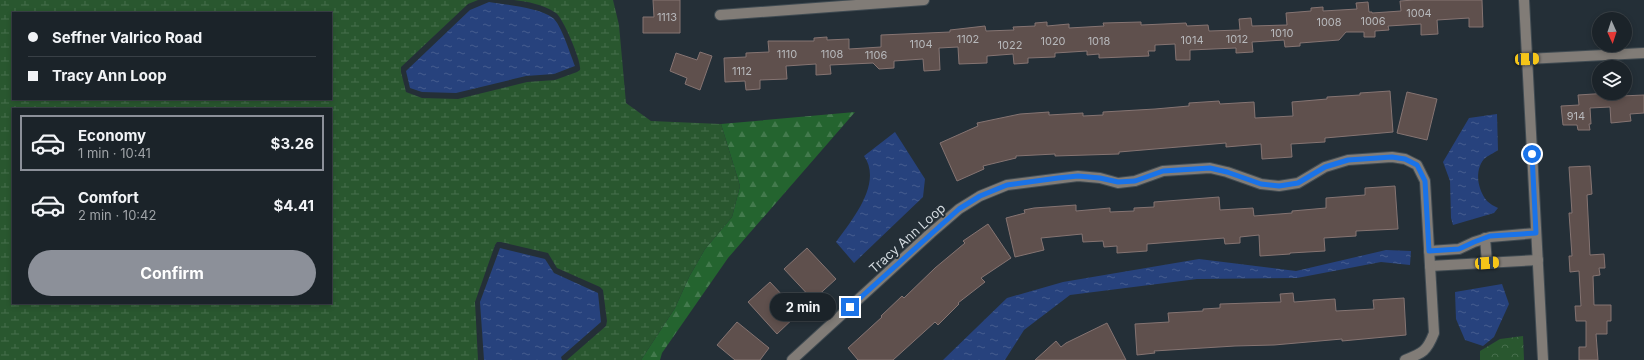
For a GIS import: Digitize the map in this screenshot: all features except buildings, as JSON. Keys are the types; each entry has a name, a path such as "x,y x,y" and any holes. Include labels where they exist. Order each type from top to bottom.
{"street":[{"path":"720,15 924,0"},
{"path":"1524,0 1543,360"},
{"path":"1527,59 1644,53"},
{"name":"Tracy Ann Loop","path":"792,360 959,209 980,196 1007,185 1078,176 1100,178 1118,182 1135,181 1163,171 1210,168 1227,172 1261,184 1279,186 1298,183 1325,167 1348,160 1392,157 1405,159 1417,165 1425,181 1434,333 1428,347 1421,354 1405,360"},
{"path":"1429,251 1459,249 1485,238 1536,233"},
{"path":"1485,238 1487,263"},
{"path":"1430,266 1538,260"}],"green space":[{"path":"0,0 478,0 468,4 401,67 406,92 422,98 458,99 527,82 555,80 580,70 578,58 571,40 563,23 556,13 541,5 514,0 613,0 619,25 626,103 651,121 721,124 740,186 732,217 705,249 689,277 675,308 641,360 567,360 606,326 607,321 603,290 600,287 557,268 548,253 497,242 475,302 478,360 0,360"},
{"path":"855,112 728,258 662,353 660,360 641,360 675,308 689,277 705,249 732,217 740,186 721,124"},
{"path":"1523,336 1524,360 1480,360 1480,351 1500,339"}],"water":[{"path":"489,2 513,5 539,11 553,18 562,33 575,66 554,74 526,76 456,93 422,92 410,88 406,71 470,10"},
{"path":"1497,114 1498,150 1484,159 1479,169 1478,180 1484,197 1488,202 1498,208 1494,213 1453,225 1451,218 1450,181 1443,162 1469,118"},
{"path":"895,132 925,179 923,197 854,263 836,242 857,212 868,189 870,178 869,167 864,156"},
{"path":"500,248 545,259 554,273 598,293 601,322 561,357 562,360 484,360 480,302"},
{"path":"1386,250 1411,251 1410,265 1381,262 1297,278 1197,279 1070,295 1024,330 1005,360 943,360 1007,298 1063,282 1199,259 1296,271"},
{"path":"1502,284 1509,304 1494,337 1483,346 1465,340 1456,319 1455,292"}],"route":[{"path":"850,307 959,209 980,196 1007,185 1078,176 1100,178 1118,182 1135,181 1163,171 1210,168 1227,172 1261,184 1279,186 1298,183 1325,167 1348,160 1392,157 1405,159 1417,165 1425,181 1429,251 1459,249 1490,236 1536,233 1532,154"}]}
